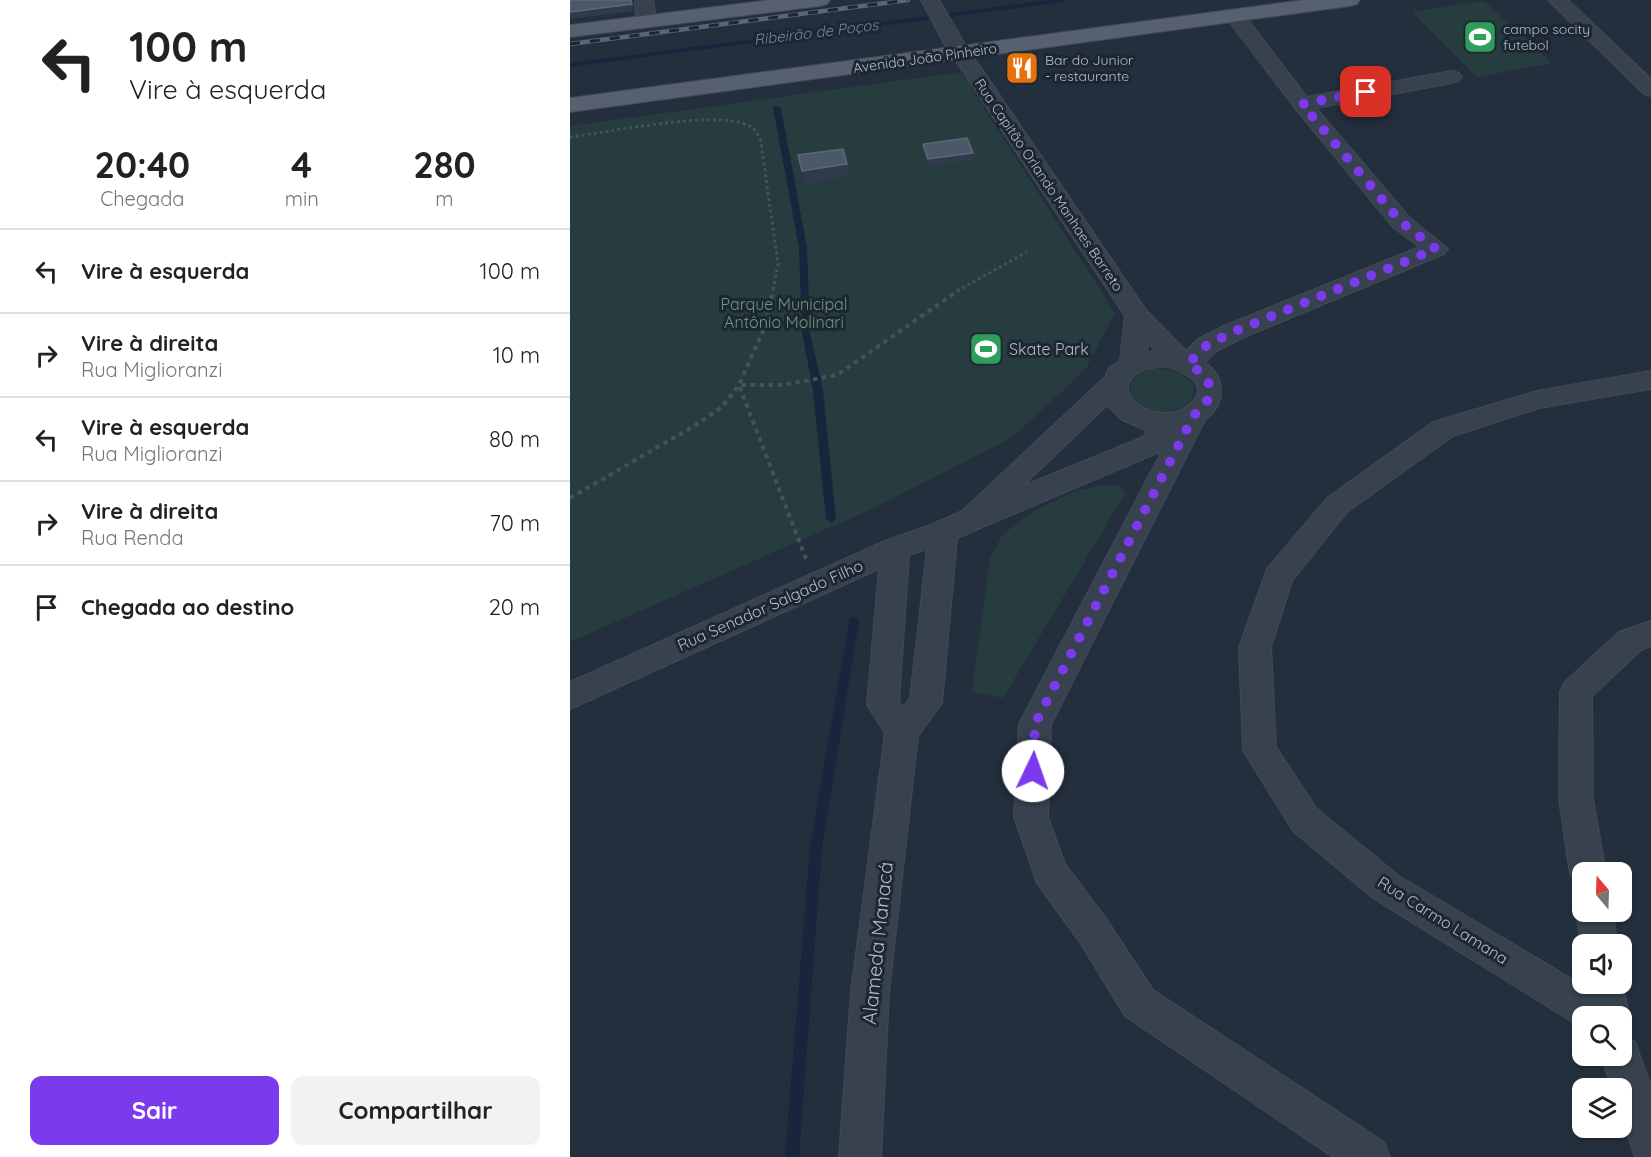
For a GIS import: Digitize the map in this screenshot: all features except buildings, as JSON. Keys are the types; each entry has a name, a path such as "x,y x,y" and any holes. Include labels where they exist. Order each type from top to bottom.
{"main road":[{"path":"570,31 820,0"},
{"name":"Avenida João Pinheiro","path":"570,105 956,45 1235,16 1350,0"}],"street":[{"path":"644,0 646,22"},
{"path":"1557,0 1651,90"},
{"name":"Rua Capitão Orlando Manhaes Barreto","path":"932,3 956,45 1137,316 1184,362"},
{"path":"1184,362 1207,345 1233,332 1436,249 1401,222 1302,104 1235,16"},
{"path":"1302,104 1452,77"},
{"path":"972,519 1124,373 1148,359 1164,358 1184,362 1199,370 1211,388 1210,398 1204,407 1181,419 1152,422 1125,411 1117,402 1113,392 1124,373 1137,316"},
{"name":"Rua Carmo Lamana","path":"1582,1006 1386,887 1305,820 1260,750 1255,647 1278,577 1337,505 1443,429 1537,400 1651,380"},
{"path":"1181,419 1035,724 1031,818 1050,872 1094,932 1139,1003 1368,1157"},
{"name":"Rua Senador Salgado Filho","path":"570,696 895,549 943,532 1153,444 1181,419"},
{"path":"895,549 883,705 902,731 926,703 943,532"},
{"path":"1586,862 1576,799 1576,691 1630,641 1651,633"},
{"name":"Alameda Manacá","path":"860,1157 870,992 902,731"},
{"path":"1624,1066 1651,1147"}],"path":[{"path":"570,137 708,119 732,120 756,131 761,142 778,264 766,324 740,385 722,407 694,426 570,498"},
{"path":"740,385 783,385 837,375 959,290 1027,252"},
{"path":"740,385 779,493 816,584"}],"green space":[{"name":"campo socity futebol","path":"1484,1 1552,63 1477,77 1412,12"},
{"name":"Parque Municipal Antônio Molinari","path":"961,72 1115,313 1085,370 1013,437 874,508 570,642 570,126"},
{"path":"1161,368 1181,373 1193,384 1194,392 1188,403 1167,412 1153,411 1141,406 1133,398 1130,389 1132,380 1142,373"},
{"path":"1105,485 1120,486 1125,494 1003,698 972,692 990,558 1003,534 1036,510 1075,491"}],"waterway":[{"name":"Ribeirão de Poços","path":"570,65 1063,0"},
{"path":"777,108 803,248 806,333 818,390 831,519"},
{"path":"792,1157 816,847 854,621"}],"railway":[{"path":"570,44 908,0"}],"place":[{"name":"campo socity futebol","path":"1480,37"},
{"name":"Bar do Junior - restaurante","path":"1022,68"},
{"name":"Skate Park","path":"986,349"}],"route":[{"path":"1033,771 1035,724 1194,415 1210,398 1211,388 1207,379 1199,370 1188,364 1207,345 1233,332 1436,249 1401,222 1302,104 1366,92"}]}
